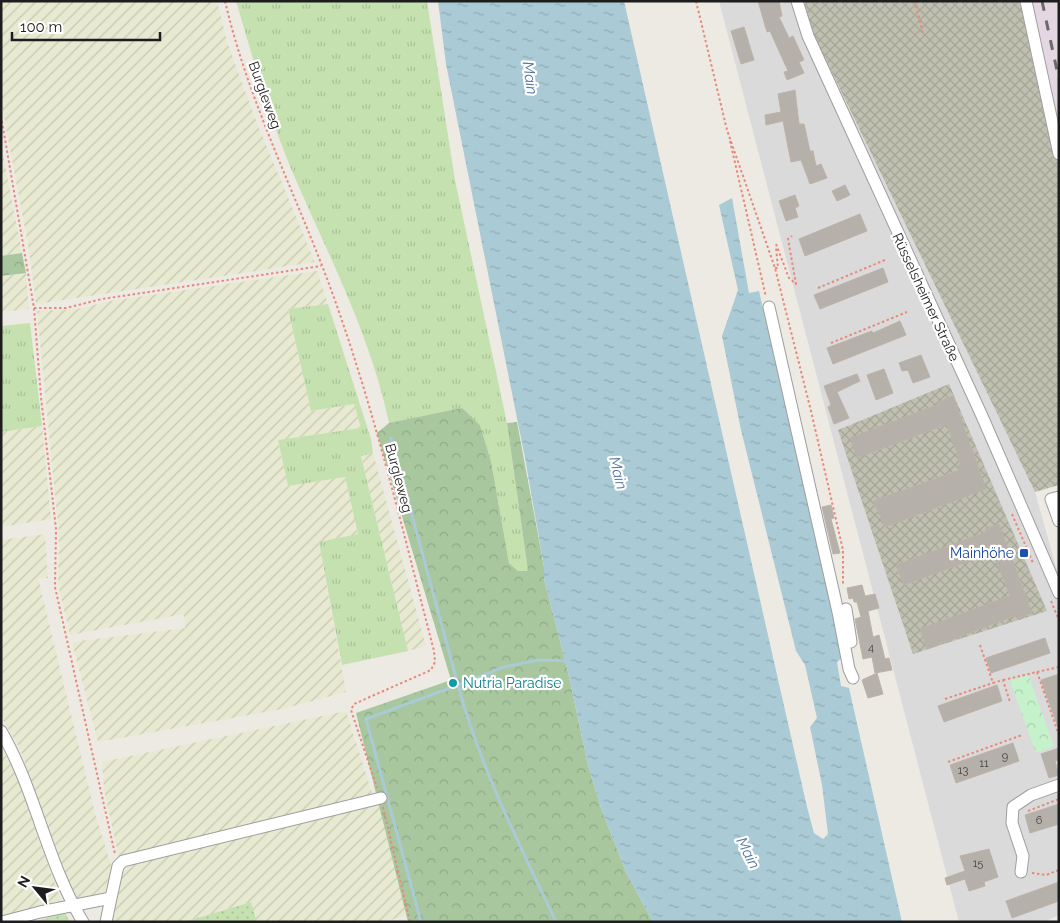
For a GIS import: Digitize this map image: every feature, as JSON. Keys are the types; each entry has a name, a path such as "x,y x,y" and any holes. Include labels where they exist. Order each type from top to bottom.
{"street":[{"name":"Rüsselsheimer Straße","path":"796,1 808,36 982,416 1059,593"},
{"path":"1026,1 1059,154"},
{"path":"769,307 838,612 849,669 853,678 854,666 846,609"},
{"path":"1059,497 1051,499 1059,521"},
{"path":"1,731 17,764 53,864 83,922"},
{"path":"1021,872 1023,856 1011,816 1013,807 1018,802 1059,785"},
{"path":"106,922 118,866 123,861 381,798"},
{"path":"2,922 112,898"}],"path":[{"name":"Burgleweg","path":"225,1 234,39 287,184 322,266 377,433 435,658 434,666 431,670 354,704 351,710 381,798 410,922"},
{"path":"696,1 769,307"},
{"path":"915,1 923,34"},
{"path":"1,116 34,308 41,397 56,528 55,587 95,758 102,803 118,866"},
{"path":"727,130 776,268 844,550 843,586"},
{"path":"776,268 776,244 789,278 796,284 788,240 792,236"},
{"path":"818,288 885,260"},
{"path":"34,308 66,308 102,299 322,266"},
{"path":"831,343 907,312"},
{"path":"980,645 993,683"},
{"path":"945,700 1003,680 1059,667"},
{"path":"1037,672 1059,736"},
{"path":"1003,680 1010,702"},
{"path":"948,762 1022,735"},
{"path":"1011,816 1059,799"},
{"path":"1021,872 1046,875 1059,870"}],"shaded area":[{"path":"1,1 217,1 227,42 258,126 315,262 36,304 29,250 1,101"},
{"path":"719,1 804,1 812,31 1035,492 1059,578 1059,915 1044,922 959,922"},
{"path":"804,1 1028,1 1059,157 1059,485 1035,492 812,31"},
{"path":"1032,1 1059,1 1059,126"},
{"path":"1,145 22,253 1,256"},
{"path":"317,271 328,304 288,309 311,411 354,404 362,428 278,440 288,486 345,477 358,535 319,542 346,692 282,709 98,742 72,642 185,628 184,614 70,635 58,584 59,535 37,311 77,309 110,301"},
{"path":"26,273 29,309 1,312 1,276"},
{"path":"949,384 1047,611 913,654 838,430"},
{"path":"42,426 51,519 1,527 1,432"},
{"path":"373,453 426,646 408,651 361,455"},
{"path":"45,534 48,578 38,578 95,813 113,871 105,897 78,901 60,862 20,749 1,716 1,540"},
{"path":"346,711 373,796 119,858 104,790 102,762"},
{"path":"1,747 14,769 61,901 1,917"},
{"path":"379,803 407,916 381,922 257,922 251,902 184,922 111,922 123,865"}],"green space":[{"path":"236,1 427,1 455,180 507,423 528,571 518,571 509,563 491,461 480,425 462,409 389,423 381,389 359,323 281,144"},
{"path":"22,253 26,273 1,276 1,256"},
{"path":"328,304 371,439 373,453 361,456 408,651 342,665 319,542 358,534 345,477 288,486 278,440 361,428 354,404 311,411 288,309"},
{"path":"30,323 42,426 1,432 1,326"},
{"path":"462,408 480,425 491,461 509,563 518,571 528,571 507,423 517,422 544,567 544,579 568,672 588,765 601,808 626,872 653,922 408,922 356,713 451,680 377,433 389,423"},
{"path":"1028,675 1054,746 1036,753 1010,681"},
{"path":"251,902 257,922 184,922"},
{"path":"65,913 70,922 33,922"}],"water":[{"name":"Main","path":"438,1 624,1 807,807 814,833 823,839 828,834 822,785 810,727 817,718 805,665 796,651 741,430 722,336 738,290 719,205 732,198 749,293 759,291 843,657 837,662 841,686 849,688 902,922 653,922 626,872 601,808 588,765 568,672 544,579 544,567 525,458 446,64"}],"building":[{"path":"758,1 779,1 782,16 779,17 789,38 793,36 804,60 799,62 804,73 787,80 784,72 788,71 770,31 767,32"},
{"path":"744,27 754,60 741,64 731,31"},
{"path":"795,90 799,124 804,124 810,151 813,151 816,166 821,164 827,178 810,184 801,160 791,162 783,121 766,125 765,115 781,112 778,94"},
{"path":"845,185 850,195 837,201 832,191"},
{"path":"795,195 799,206 795,208 798,217 786,221 779,201"},
{"path":"860,214 867,231 805,256 799,239"},
{"path":"883,268 888,282 820,309 814,295"},
{"path":"900,321 906,335 833,364 827,348 872,331 873,333"},
{"path":"921,355 930,377 913,383 908,370 902,371 899,363"},
{"path":"884,369 893,393 876,400 867,375"},
{"path":"857,374 860,381 837,392 849,418 834,424 828,407 831,405 824,386"},
{"path":"953,396 986,489 885,527 873,501 960,470 958,465 961,464 947,424 857,458 850,438 939,404 938,402"},
{"path":"831,505 834,518 831,519 840,553 833,554 822,507"},
{"path":"999,524 1032,613 1018,618 1017,615 927,649 920,629 1010,596 993,552 904,585 896,565 986,532 985,529"},
{"path":"862,585 865,596 875,594 879,608 868,611 873,637 879,635 885,659 889,658 892,670 875,673 872,657 863,659 855,619 861,617 857,602 854,602 853,598 849,599 847,588"},
{"path":"1045,638 1050,653 991,673 986,658"},
{"path":"877,673 883,694 868,698 862,680"},
{"path":"1059,674 1059,727 1058,727 1041,680"},
{"path":"997,685 1002,701 944,722 938,706"},
{"path":"1013,743 1019,761 956,783 950,765"},
{"path":"1059,748 1059,760 1055,761 1059,775 1049,778 1041,754"},
{"path":"1059,804 1059,824 1030,833 1025,815"},
{"path":"989,849 998,877 984,882 985,886 969,891 965,879 947,885 945,878 965,871 960,856"},
{"path":"1059,882 1059,901 1012,918 1006,901"}],"waterway":[{"path":"391,438 458,685 504,667 538,660 569,661"},
{"path":"421,922 366,719 458,685 489,777 556,922"}],"railway":[{"path":"1042,1 1059,80"}],"place":[{"name":"Mainhöhe","path":"1024,553"},
{"name":"Nutria Paradise","path":"453,683"}]}
